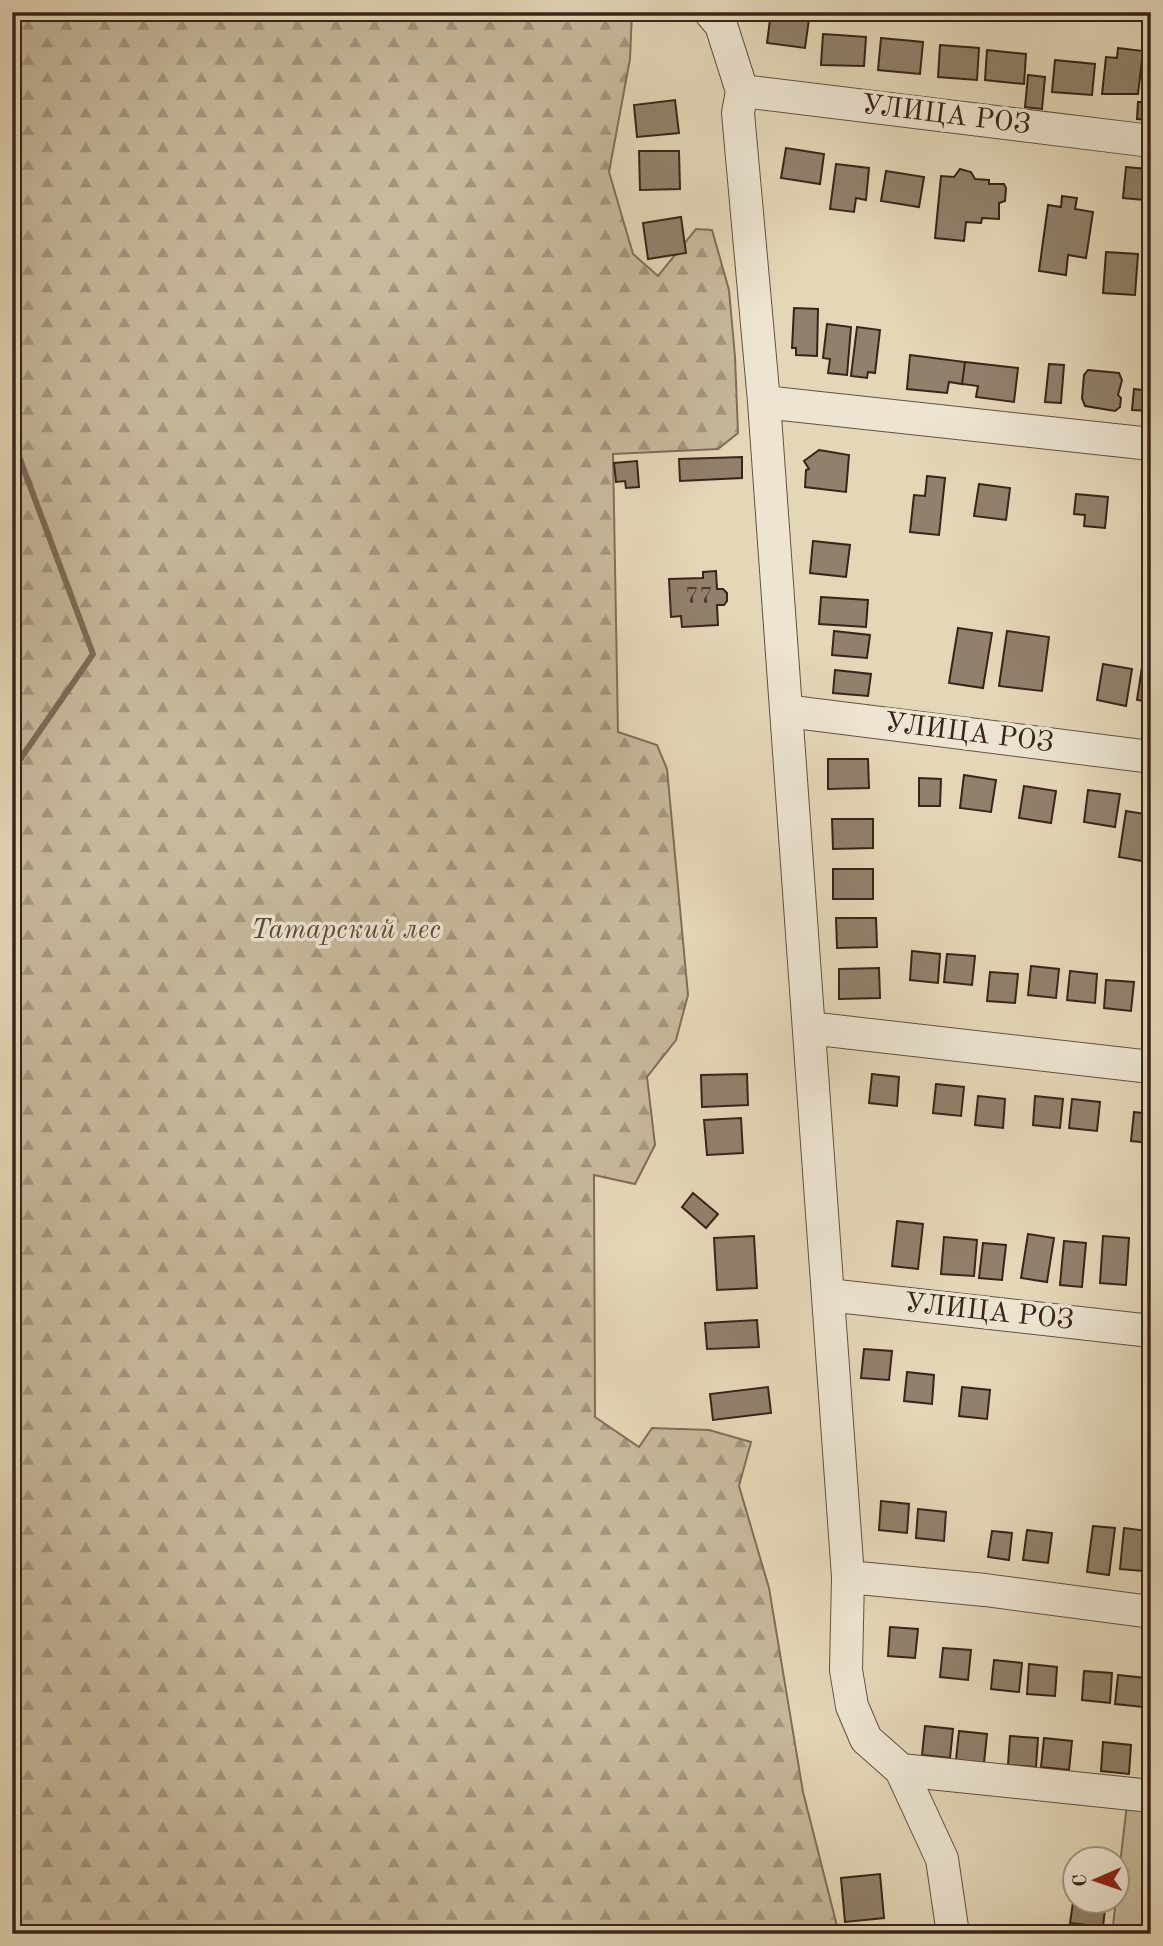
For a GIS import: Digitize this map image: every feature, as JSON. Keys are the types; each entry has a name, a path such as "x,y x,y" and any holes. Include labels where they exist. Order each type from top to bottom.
{"street":[{"path":"710,12 721,25 742,91 738,113 764,402 848,1577 846,1670 852,1706 866,1739 901,1770 942,1859 953,1934"},
{"name":"УЛИЦА РОЗ","path":"742,91 1151,141"},
{"path":"764,402 1151,444"},
{"name":"УЛИЦА РОЗ","path":"786,711 1151,757"},
{"path":"809,1028 1151,1067"},
{"name":"УЛИЦА РОЗ","path":"828,1296 1151,1331"},
{"path":"848,1577 985,1590 1151,1612"},
{"path":"901,1770 1151,1796"}],"green space":[{"name":"Татарский лес","path":"12,12 632,12 630,59 609,172 633,254 658,276 696,229 712,230 729,290 738,433 718,449 613,454 618,732 657,745 667,769 688,995 676,1040 647,1077 655,1145 635,1184 594,1175 595,1417 639,1447 652,1428 709,1430 751,1442 739,1486 769,1588 803,1792 839,1934 776,1934 757,1927 756,1934 12,1934"},
{"path":"1127,1804 1151,1806 1151,1934 1112,1934 1114,1914 1132,1914 1132,1844 1122,1844"}],"building":[{"path":"771,12 810,12 805,48 767,43"},
{"path":"823,34 866,37 864,66 821,65"},
{"path":"881,38 923,42 920,74 878,70"},
{"path":"940,45 979,48 977,80 938,77"},
{"path":"1118,48 1143,51 1138,94 1102,94 1106,57 1117,58"},
{"path":"987,50 1026,54 1024,84 985,80"},
{"path":"1055,60 1095,64 1092,95 1052,92"},
{"path":"1028,75 1045,77 1042,109 1025,107"},
{"path":"675,100 679,133 637,137 634,105"},
{"path":"1138,102 1151,102 1151,120 1137,119"},
{"path":"786,148 824,154 820,184 781,178"},
{"path":"639,151 679,151 680,189 640,190"},
{"path":"836,164 869,168 866,200 856,198 854,212 830,209"},
{"path":"1126,167 1147,169 1144,200 1123,198"},
{"path":"960,169 971,172 975,179 989,180 989,184 1004,184 1005,201 999,203 999,219 982,218 981,223 966,222 964,241 935,238 941,176 954,177"},
{"path":"886,171 924,177 919,207 881,201"},
{"path":"1062,196 1077,198 1075,209 1093,212 1086,258 1068,255 1066,275 1039,271 1048,205 1061,207"},
{"path":"681,217 686,253 648,259 643,223"},
{"path":"1106,252 1138,254 1135,295 1103,293"},
{"path":"794,308 818,309 817,356 796,355 796,348 792,348"},
{"path":"827,324 851,327 847,375 828,373 830,359 823,358"},
{"path":"857,327 880,330 875,373 868,372 867,378 851,376"},
{"path":"910,355 965,362 962,384 949,382 947,393 907,389"},
{"path":"965,362 1018,368 1014,402 976,397 978,386 962,384"},
{"path":"1049,364 1064,365 1061,403 1045,402"},
{"path":"1088,370 1119,373 1122,380 1118,395 1121,398 1120,407 1115,411 1085,406 1082,398 1084,375"},
{"path":"1149,384 1151,411 1132,410 1134,389 1149,391"},
{"path":"819,450 849,455 846,492 805,487 806,470 809,469 804,461"},
{"path":"742,457 742,478 680,481 679,459"},
{"path":"637,461 639,487 626,488 625,481 616,482 614,463"},
{"path":"927,476 945,478 939,535 910,532 914,495 925,496"},
{"path":"979,484 1010,488 1006,520 974,516"},
{"path":"1076,494 1108,497 1105,528 1084,526 1085,515 1074,514"},
{"path":"813,541 850,545 846,577 810,573"},
{"path":"716,571 717,589 723,589 727,593 724,605 717,605 718,625 682,627 681,616 671,617 669,579 703,578 703,572"},
{"path":"821,597 868,600 866,627 819,624"},
{"path":"958,628 992,633 983,688 949,683"},
{"path":"834,631 870,635 867,658 832,655"},
{"path":"1007,631 1049,637 1042,691 999,686"},
{"path":"1103,664 1132,669 1126,706 1097,700"},
{"path":"1142,667 1151,668 1151,702 1137,700"},
{"path":"835,670 871,674 868,696 833,693"},
{"path":"828,759 868,759 869,788 828,789"},
{"path":"964,775 996,780 991,812 960,808"},
{"path":"919,778 941,779 940,806 919,806"},
{"path":"1024,786 1056,791 1051,823 1019,818"},
{"path":"1088,790 1120,794 1115,827 1084,822"},
{"path":"1126,811 1151,815 1148,862 1119,857"},
{"path":"832,819 873,819 873,848 833,849"},
{"path":"833,869 873,869 873,899 833,899"},
{"path":"836,918 876,918 877,947 837,948"},
{"path":"912,951 940,954 938,983 910,980"},
{"path":"947,954 975,956 972,985 944,982"},
{"path":"1031,966 1059,969 1056,998 1028,995"},
{"path":"879,968 880,998 839,999 839,969"},
{"path":"1070,971 1097,974 1095,1003 1067,1000"},
{"path":"990,972 1018,974 1015,1003 987,1001"},
{"path":"1106,980 1134,982 1131,1011 1104,1008"},
{"path":"747,1074 748,1105 702,1107 701,1075"},
{"path":"872,1074 899,1077 897,1106 869,1103"},
{"path":"936,1084 964,1087 961,1116 933,1113"},
{"path":"978,1096 1005,1099 1003,1128 975,1125"},
{"path":"1035,1096 1063,1099 1060,1128 1033,1125"},
{"path":"1072,1099 1100,1102 1097,1131 1069,1128"},
{"path":"1134,1112 1151,1114 1151,1143 1131,1141"},
{"path":"741,1118 743,1153 707,1155 704,1120"},
{"path":"693,1193 718,1214 706,1228 682,1207"},
{"path":"897,1221 923,1224 918,1269 892,1266"},
{"path":"1028,1234 1054,1238 1047,1282 1021,1278"},
{"path":"754,1236 757,1288 717,1290 714,1238"},
{"path":"1103,1236 1129,1238 1126,1285 1100,1283"},
{"path":"944,1237 977,1240 974,1276 941,1274"},
{"path":"1064,1241 1086,1243 1082,1287 1060,1285"},
{"path":"983,1243 1006,1245 1002,1280 979,1278"},
{"path":"757,1320 759,1347 707,1349 705,1323"},
{"path":"864,1349 892,1351 889,1380 861,1378"},
{"path":"907,1372 934,1375 932,1404 904,1401"},
{"path":"768,1387 771,1413 713,1420 710,1394"},
{"path":"962,1387 990,1390 987,1419 959,1416"},
{"path":"881,1501 909,1504 907,1533 879,1530"},
{"path":"918,1509 946,1512 944,1541 916,1538"},
{"path":"1093,1526 1115,1528 1109,1575 1087,1572"},
{"path":"1124,1528 1148,1531 1143,1571 1120,1569"},
{"path":"1027,1530 1052,1533 1048,1563 1023,1560"},
{"path":"992,1531 1012,1533 1009,1560 988,1557"},
{"path":"890,1627 918,1629 915,1658 888,1656"},
{"path":"943,1648 971,1650 968,1680 940,1677"},
{"path":"994,1660 1022,1663 1019,1692 991,1689"},
{"path":"1029,1664 1057,1667 1055,1696 1027,1694"},
{"path":"1084,1671 1112,1673 1110,1703 1082,1700"},
{"path":"1118,1675 1146,1678 1143,1707 1115,1704"},
{"path":"925,1726 953,1729 950,1758 922,1755"},
{"path":"959,1731 987,1734 984,1763 956,1760"},
{"path":"1010,1736 1038,1738 1036,1767 1008,1765"},
{"path":"1044,1738 1072,1741 1069,1770 1041,1767"},
{"path":"1103,1742 1131,1745 1129,1774 1101,1771"},
{"path":"880,1874 884,1918 845,1922 841,1878"},
{"path":"1071,1914 1104,1914 1103,1927 1070,1923"}],"waterway":[{"path":"12,438 93,654 12,771"}]}
